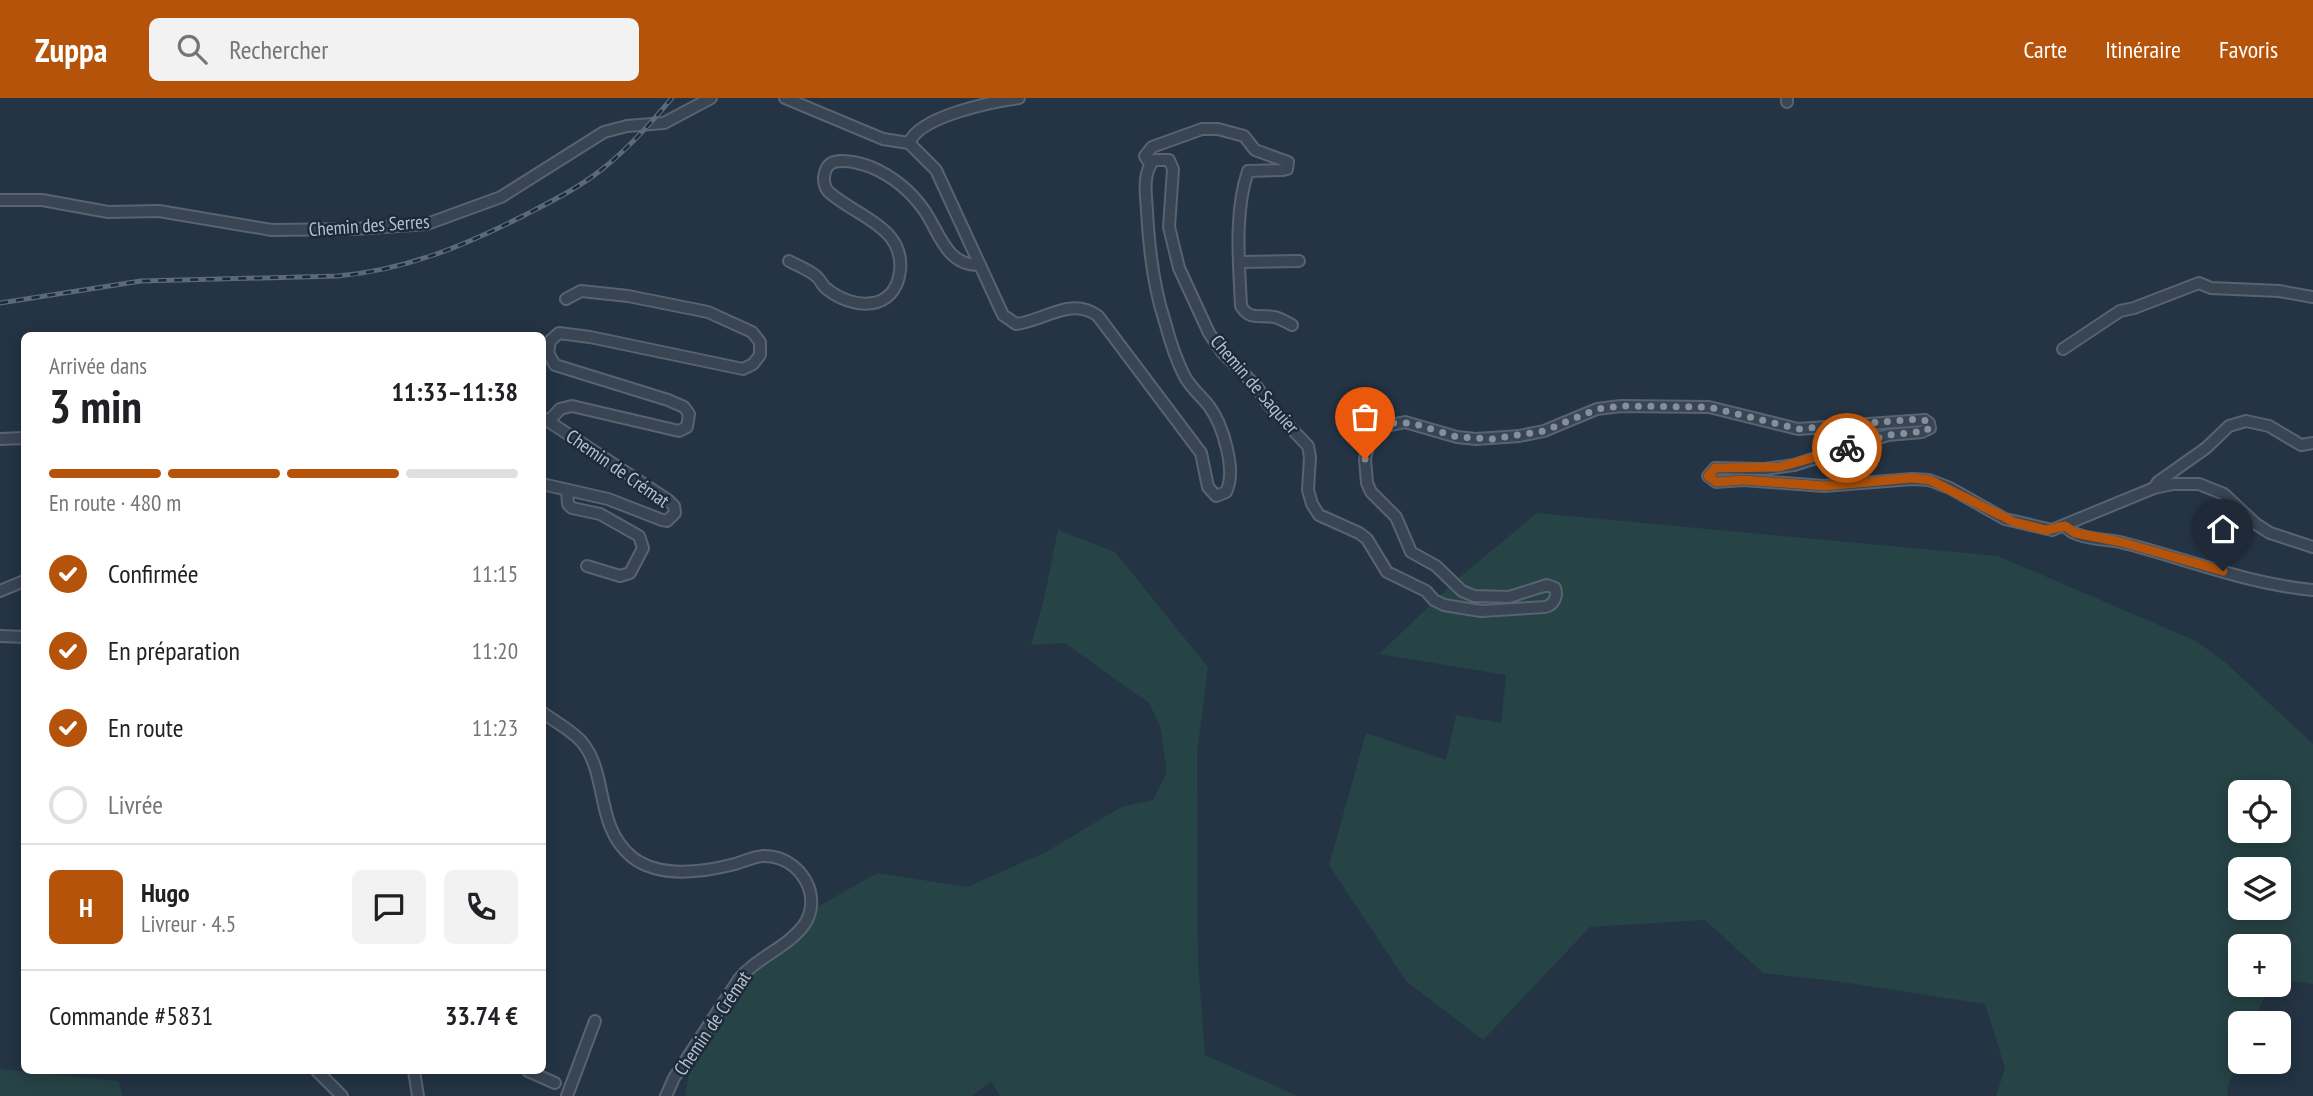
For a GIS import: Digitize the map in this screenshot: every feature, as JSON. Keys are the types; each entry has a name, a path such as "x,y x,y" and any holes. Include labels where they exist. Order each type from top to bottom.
{"street":[{"name":"Chemin des Serres","path":"0,201 41,200 108,212 159,211 272,230 355,229 428,224 501,197 604,132 627,126 664,123 711,98"},
{"path":"785,98 883,139 914,143 936,170 998,307 1012,323 1021,323 1072,308 1090,310 1098,316 1201,453 1209,491 1216,495 1226,492 1232,475 1228,454 1213,412 1193,389 1179,365 1163,319 1153,276 1146,189 1150,164 1144,156 1152,147 1202,129 1218,129 1244,136 1255,150 1288,162 1287,169 1283,170 1248,170 1241,215 1239,261 1241,306 1244,311 1253,316 1272,316 1292,325"},
{"path":"914,143 933,121 991,103 1019,98"},
{"name":"Chemin de Saquier","path":"1150,164 1162,158 1169,160 1173,169 1168,210 1172,244 1179,268 1209,333 1222,352 1257,387 1268,404 1308,446 1308,490 1312,504 1320,515 1367,539 1387,572 1426,591 1434,600 1444,605 1481,611 1545,607 1552,603 1556,592 1555,588 1547,585 1509,597 1474,596 1462,591 1436,566 1411,552 1402,538 1396,517 1371,492 1366,471 1365,459 1370,438 1377,430 1393,423 1412,423 1450,435 1476,439 1533,433 1597,409 1621,406 1709,407 1798,429 1925,420 1930,428 1922,432 1888,435 1794,465 1765,469 1720,468 1711,470 1708,476 1716,482 1743,480 1813,486 1912,478 1930,480 2014,522 2046,530 2065,526 2154,488 2185,483 2212,488 2224,494 2256,524 2270,533 2313,547"},
{"path":"789,261 817,276 825,289 855,304 878,303 887,298 896,285 900,270 898,253 889,234 828,192 825,187 830,164 841,162 859,163 897,181 924,210 951,256 968,265 980,265"},
{"path":"1239,261 1299,261"},
{"path":"2063,349 2120,311 2199,283 2211,288 2278,291 2313,298"},
{"path":"546,420 560,409 572,406 679,431 687,427 689,414 684,407 668,400 555,365 548,353 550,341 559,333 743,369 753,364 760,355 760,342 752,332 708,312 628,296 581,290 566,299"},
{"name":"Chemin de Crémat","path":"546,420 668,500 674,506 675,513 667,521 662,520 608,499 546,485"},
{"path":"2154,488 2158,482 2206,448 2229,426 2246,421 2269,426 2301,445 2313,443"},
{"path":"0,439 21,438"},
{"path":"567,490 568,504 572,508 608,517 635,532 642,541 643,548 631,573 620,576 587,566"},
{"path":"2065,526 2075,533 2121,542 2254,580 2313,590"},
{"path":"0,591 21,582"},
{"path":"0,636 21,637"},
{"name":"Chemin de Crémat","path":"546,715 582,742 596,773 609,825 632,857 661,869 689,872 719,868 764,855 779,858 799,870 812,893 809,917 802,928 792,938 750,965 674,1078 666,1096"},
{"path":"567,1096 595,1021"},
{"path":"320,1074 342,1096"},
{"path":"414,1074 418,1096"},
{"path":"535,1074 555,1083"}],"green space":[{"path":"1537,513 1998,556 2196,641 2225,662 2313,744 2313,984 2291,981 2291,934 2228,934 2228,997 2264,997 2258,1011 2228,1011 2228,1074 2233,1074 2227,1096 1996,1096 2005,1068 1985,1004 1763,973 1705,920 1590,927 1483,1040 1406,981 1329,865 1366,733 1446,760 1456,715 1501,723 1506,675 1379,654 1461,576"},
{"path":"1058,530 1115,552 1208,667 1197,754 1198,963 1205,1055 1298,1096 1000,1096 991,1081 972,1096 685,1096 690,1066 753,972 799,941 819,906 877,873 967,887 1046,852 1121,807 1153,800 1167,772 1160,726 1149,703 1065,643 1031,645 1044,599"},
{"path":"0,1069 21,1071 21,1074 118,1081 123,1096 0,1096"}],"railway":[{"path":"0,303 141,281 338,276 411,262 456,247 501,227 582,183 630,145 672,98"}],"way so far":[{"path":"1365,459 1370,438 1377,430 1393,423 1412,423 1457,437 1492,439 1544,431 1597,409 1621,406 1709,407 1798,429 1817,430 1918,419 1930,424 1927,431 1888,435 1847,448"}],"route":[{"path":"1847,448 1780,467 1715,468 1708,476 1716,482 1743,480 1793,486 1912,478 1930,480 2014,522 2046,530 2065,526 2075,533 2121,542 2223,571"}]}
